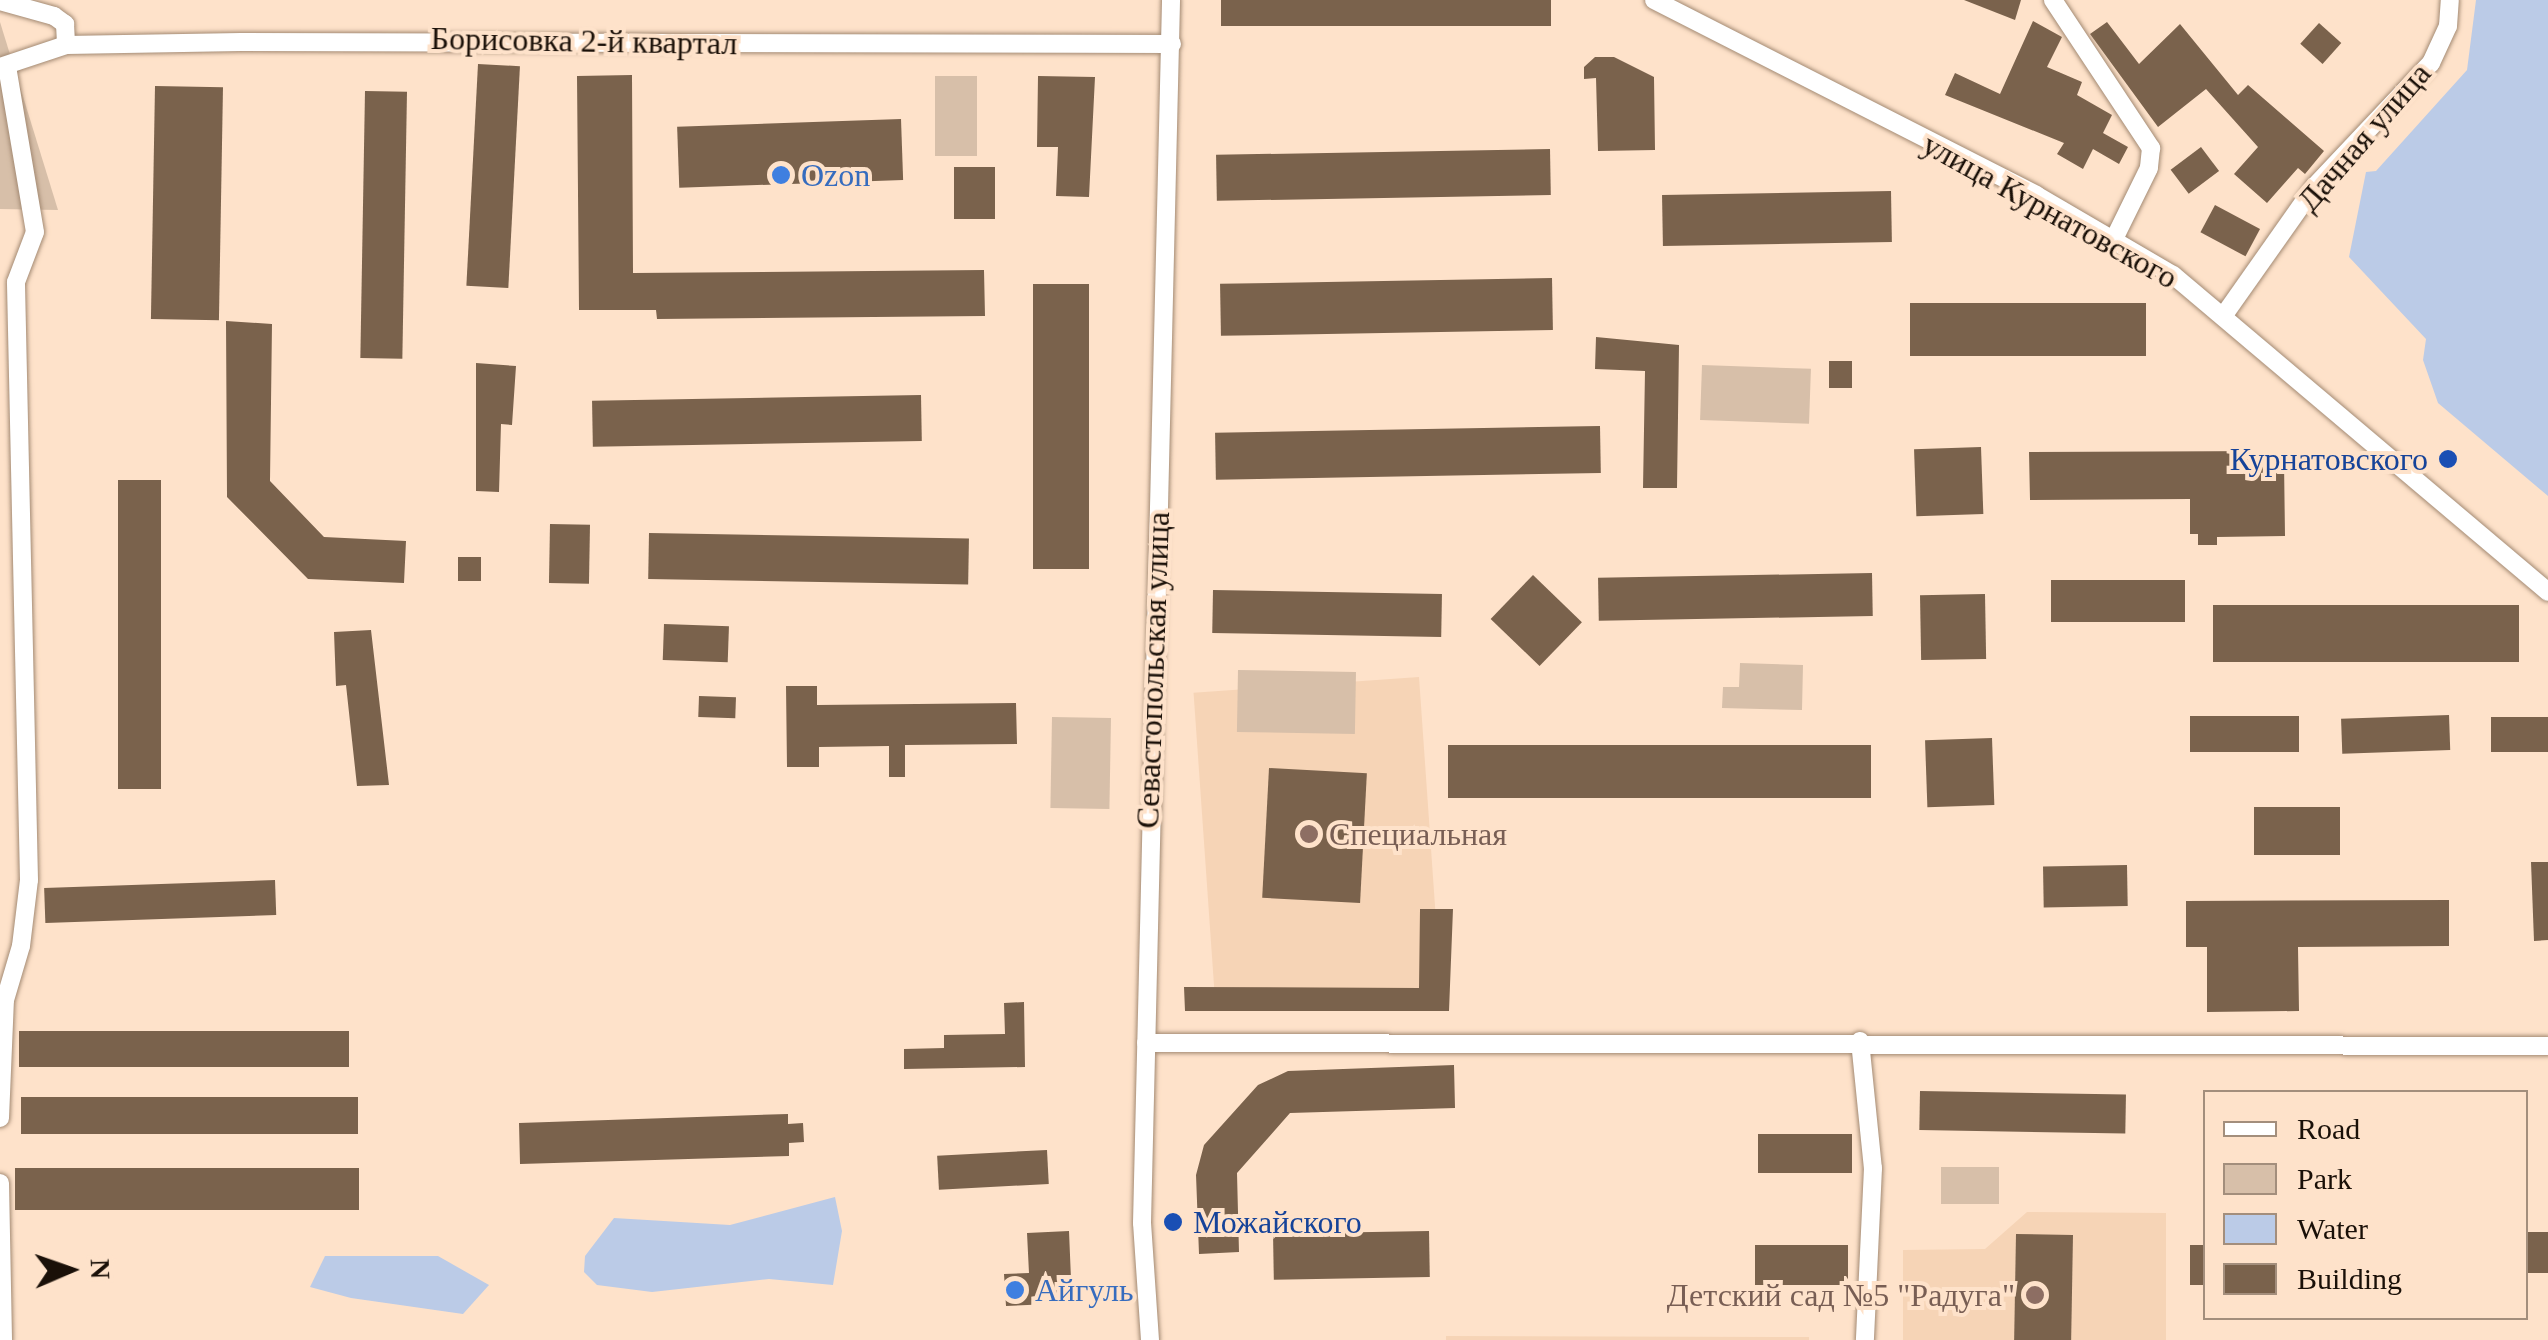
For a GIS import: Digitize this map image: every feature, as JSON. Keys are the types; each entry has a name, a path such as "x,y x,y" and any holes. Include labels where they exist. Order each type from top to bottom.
{"street":[{"name":"Севастопольская улица","path":"1150,1340 1142,1223 1171,0"},
{"name":"улица Курнатовского","path":"1654,0 2114,239 2224,315 2548,592"},
{"path":"2053,0 2151,148 2149,168 2114,239"},
{"name":"Дачная улица","path":"2224,315 2315,186 2431,63 2448,26 2450,0"},
{"path":"0,1 54,16 64,24 66,46"},
{"name":"Борисовка 2-й квартал","path":"3,67 66,46 457,38 1172,44"},
{"path":"0,1118 6,1000 29,880 16,301 36,232 3,67"},
{"path":"1860,1041 1873,1168 1865,1340"},
{"path":"1146,1042 1860,1041 2548,1046"},
{"path":"0,1183 4,1340"}],"shaded area":[{"name":"Специальная","path":"1419,677 1441,988 1215,1004 1194,693"},
{"name":"Детский сад №5 \"Радуга\"","path":"2027,1212 2166,1213 2166,1340 1903,1340 1903,1250 1985,1249"},
{"path":"1446,1336 1809,1337 1809,1340 1446,1340"}],"green space":[{"path":"0,22 58,210 0,209"},
{"path":"935,76 977,76 977,156 935,156"},
{"path":"1702,365 1811,369 1809,424 1700,420"},
{"path":"1740,663 1803,665 1802,710 1722,708 1723,687 1739,687"},
{"path":"1238,670 1356,672 1355,734 1237,732"},
{"path":"1052,717 1111,718 1109,809 1050,808"},
{"path":"1941,1167 1999,1167 1999,1204 1941,1204"}],"water":[{"path":"2476,0 2548,0 2548,496 2438,403 2423,360 2426,339 2349,257 2366,172 2376,171 2467,70"},
{"path":"835,1197 842,1231 833,1285 769,1279 652,1292 597,1285 584,1272 585,1256 614,1218 730,1225"},
{"path":"325,1256 438,1256 489,1285 463,1314 351,1298 310,1287"}],"building":[{"path":"1221,0 1551,0 1551,26 1221,26"},
{"path":"1964,0 2021,0 2015,20"},
{"path":"2033,21 2062,37 2047,67 2082,82 2077,95 2112,115 2103,133 2128,147 2119,164 2093,149 2083,169 2057,154 2064,143 1945,95 1955,73 2000,94"},
{"path":"2107,22 2139,64 2180,24 2238,95 2248,85 2324,151 2305,174 2298,168 2267,203 2234,174 2258,147 2206,89 2158,127 2090,34"},
{"path":"2319,23 2341,43 2323,64 2300,44"},
{"path":"1595,57 1614,57 1654,77 1655,150 1598,151 1596,78 1584,79 1584,67"},
{"path":"478,64 520,66 508,288 466,286"},
{"path":"632,75 633,273 984,270 985,316 657,319 656,310 579,310 577,76"},
{"path":"1038,76 1095,77 1089,197 1056,196 1058,147 1037,147"},
{"path":"155,86 223,87 219,320 151,319"},
{"path":"365,91 407,92 402,359 360,358"},
{"path":"901,119 903,180 679,188 677,127"},
{"path":"2201,147 2219,171 2189,194 2171,170"},
{"path":"1550,149 1551,195 1217,201 1216,155"},
{"path":"954,167 995,167 995,219 954,219"},
{"path":"1891,191 1892,242 1663,246 1662,195"},
{"path":"2215,205 2260,229 2245,256 2200,232"},
{"path":"1552,278 1553,330 1221,336 1220,284"},
{"path":"1033,284 1089,284 1089,569 1033,569"},
{"path":"1910,303 2146,303 2146,356 1910,356"},
{"path":"226,321 272,324 270,481 324,537 406,541 404,583 308,579 227,497"},
{"path":"1596,337 1679,345 1677,488 1643,488 1645,371 1595,369"},
{"path":"1829,361 1852,361 1852,388 1829,388"},
{"path":"476,363 516,366 512,425 501,424 499,492 476,491"},
{"path":"921,395 922,441 593,447 592,401"},
{"path":"1600,426 1601,473 1216,480 1215,433"},
{"path":"1981,447 1983,514 1916,516 1914,449"},
{"path":"2272,451 2272,461 2284,461 2285,536 2217,537 2217,545 2198,545 2198,534 2190,534 2190,499 2030,500 2029,452"},
{"path":"118,480 161,480 161,789 118,789"},
{"path":"550,524 590,525 589,584 549,583"},
{"path":"649,533 969,539 968,585 648,579"},
{"path":"458,557 481,557 481,581 458,581"},
{"path":"1872,573 1873,616 1599,621 1598,578"},
{"path":"1533,575 1582,622 1540,666 1491,619"},
{"path":"2051,580 2185,580 2185,622 2051,622"},
{"path":"1213,590 1442,594 1441,637 1212,633"},
{"path":"1985,594 1986,659 1921,660 1920,595"},
{"path":"2213,605 2519,605 2519,662 2213,662"},
{"path":"664,624 729,626 728,662 663,660"},
{"path":"371,630 389,785 357,786 346,685 336,686 334,632"},
{"path":"786,686 817,686 817,705 1016,703 1017,744 905,745 905,777 889,777 889,746 819,747 819,767 787,767"},
{"path":"699,696 736,697 735,718 698,717"},
{"path":"2449,715 2450,750 2342,754 2341,719"},
{"path":"2190,716 2299,716 2299,752 2190,752"},
{"path":"2491,717 2548,717 2548,752 2491,752"},
{"path":"1992,738 1994,805 1927,807 1925,740"},
{"path":"1448,745 1871,745 1871,798 1448,798"},
{"path":"1269,768 1367,773 1360,903 1262,898"},
{"path":"2254,807 2340,807 2340,855 2254,855"},
{"path":"2531,862 2548,862 2548,940 2534,941"},
{"path":"2127,865 2128,906 2044,907 2043,866"},
{"path":"275,880 276,915 45,923 44,888"},
{"path":"2449,900 2449,946 2298,947 2299,1011 2207,1012 2207,947 2186,947 2186,901"},
{"path":"1420,909 1453,909 1449,1011 1185,1011 1184,987 1419,988"},
{"path":"1024,1002 1025,1067 904,1069 904,1049 944,1048 944,1035 1005,1034 1004,1003"},
{"path":"19,1031 349,1031 349,1067 19,1067"},
{"path":"1454,1065 1455,1108 1290,1113 1237,1173 1239,1252 1199,1254 1196,1175 1204,1145 1258,1085 1288,1071"},
{"path":"1920,1091 2126,1095 2125,1134 1919,1130"},
{"path":"21,1097 358,1097 358,1134 21,1134"},
{"path":"788,1114 788,1124 803,1123 804,1142 789,1143 789,1156 520,1164 519,1123"},
{"path":"1758,1134 1852,1134 1852,1173 1758,1173"},
{"path":"1047,1150 1049,1184 939,1190 937,1156"},
{"path":"15,1168 359,1168 359,1210 15,1210"},
{"path":"1069,1231 1072,1303 1006,1306 1004,1274 1029,1273 1027,1233"},
{"path":"1429,1231 1430,1277 1274,1280 1273,1234"},
{"path":"2528,1232 2548,1232 2548,1273 2528,1273"},
{"path":"2016,1234 2073,1235 2071,1340 2014,1340"},
{"path":"1755,1245 1848,1245 1848,1285 1755,1285"},
{"path":"2190,1245 2203,1245 2203,1285 2190,1285"}],"place":[{"name":"Ozon","path":"781,175"},
{"name":"Курнатовского","path":"2448,459"},
{"name":"Специальная","path":"1309,834"},
{"name":"Можайского","path":"1173,1222"},
{"name":"Айгуль","path":"1015,1290"},
{"name":"Детский сад №5 \"Радуга\"","path":"2035,1295"}]}
